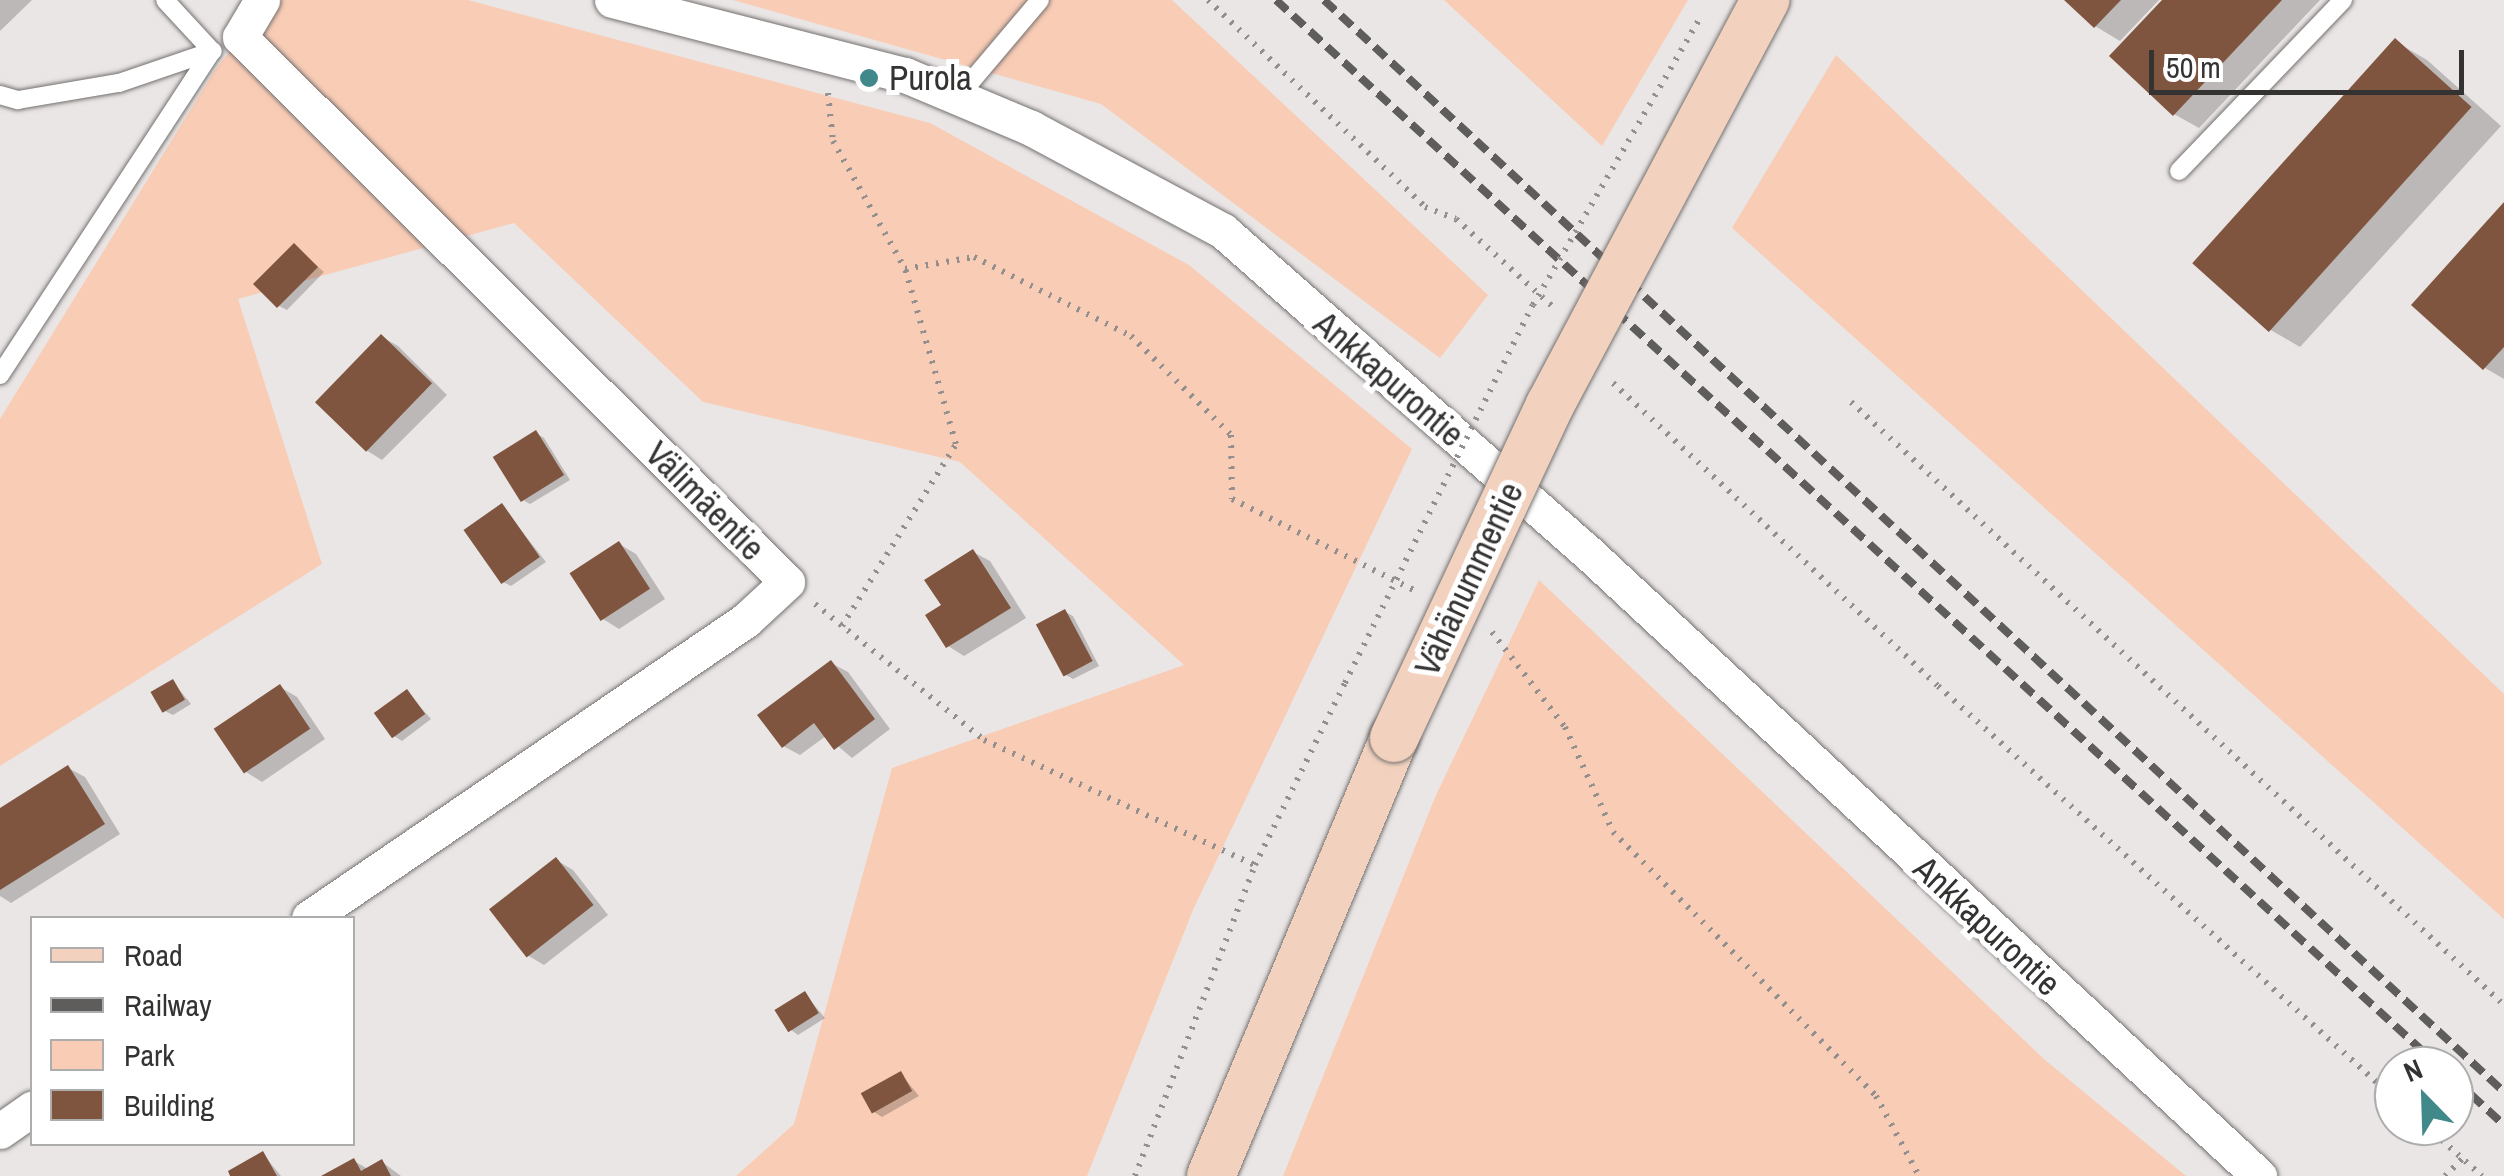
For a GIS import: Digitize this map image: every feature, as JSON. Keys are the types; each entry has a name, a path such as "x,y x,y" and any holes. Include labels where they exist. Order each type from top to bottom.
{"main road":[{"name":"Vähänummentie","path":"1211,1176 1394,738 1550,405 1766,0"}],"street":[{"path":"226,44 262,0"},
{"name":"Ankkapurontie","path":"612,0 905,75 1030,128 1223,231 1583,548 2260,1176"},
{"name":"Välimäentie","path":"226,44 786,582 746,620 312,916"},
{"path":"0,1131 30,1110"}],"lane":[{"path":"165,0 226,44"},
{"path":"958,97 1040,0"},
{"path":"2179,171 2343,0"},
{"path":"0,96 18,100 119,83 226,44"},
{"path":"0,375 226,44"}],"path":[{"path":"1208,0 1425,207 1456,219 1560,313"},
{"path":"1136,1176 1255,864 1533,305 1701,17"},
{"path":"824,54 833,141 905,269 956,444 842,626"},
{"path":"905,269 974,257 1131,336 1232,435 1232,499 1429,597"},
{"path":"1605,373 1938,686 2374,1081"},
{"path":"1851,402 2504,1005"},
{"path":"786,582 984,740 1255,864"},
{"path":"1483,621 1565,727 1613,832 1876,1096 1919,1176"},
{"path":"2449,1146 2482,1176"},
{"path":"2445,1176 2463,1158"}],"green space":[{"path":"270,0 468,0 930,123 1189,265 1412,449 1193,910 1087,1176 736,1176 794,1124 892,768 1184,665 960,462 703,402 514,223 238,299 322,564 0,766 0,419 215,70"},
{"path":"733,0 1172,0 1488,295 1440,358 1101,104"},
{"path":"1444,0 1688,0 1602,146"},
{"path":"1836,55 2504,694 2504,919 1732,228"},
{"path":"1539,580 2045,1060 2186,1176 1283,1176 1436,795"}],"building":[{"path":"2064,0 2121,0 2094,28"},
{"path":"2162,0 2282,0 2173,116 2109,56"},
{"path":"2395,38 2472,107 2269,332 2192,263"},
{"path":"2504,202 2504,347 2483,370 2411,305"},
{"path":"294,243 318,267 277,308 253,284"},
{"path":"381,334 432,383 366,452 315,402"},
{"path":"536,430 564,475 521,502 493,457"},
{"path":"502,503 540,557 501,584 463,530"},
{"path":"619,541 650,589 601,621 570,573"},
{"path":"973,549 1011,608 946,648 925,615 941,605 924,580"},
{"path":"1065,609 1093,661 1064,677 1036,624"},
{"path":"831,660 875,719 834,750 814,723 782,748 757,715"},
{"path":"173,679 185,700 162,713 150,692"},
{"path":"280,684 310,729 244,774 214,729"},
{"path":"407,689 425,714 392,738 374,713"},
{"path":"68,765 105,824 0,890 0,808"},
{"path":"556,857 594,905 527,957 489,909"},
{"path":"805,991 819,1013 788,1032 774,1010"},
{"path":"901,1071 912,1091 872,1113 861,1093"},
{"path":"263,1151 277,1176 230,1176 228,1171"},
{"path":"354,1158 361,1171 382,1159 391,1176 321,1176"}],"railway":[{"path":"1276,0 2417,1046"},
{"path":"1324,0 2504,1092"},
{"path":"2474,1097 2504,1125"}],"place":[{"name":"Purola","path":"869,78"}]}
